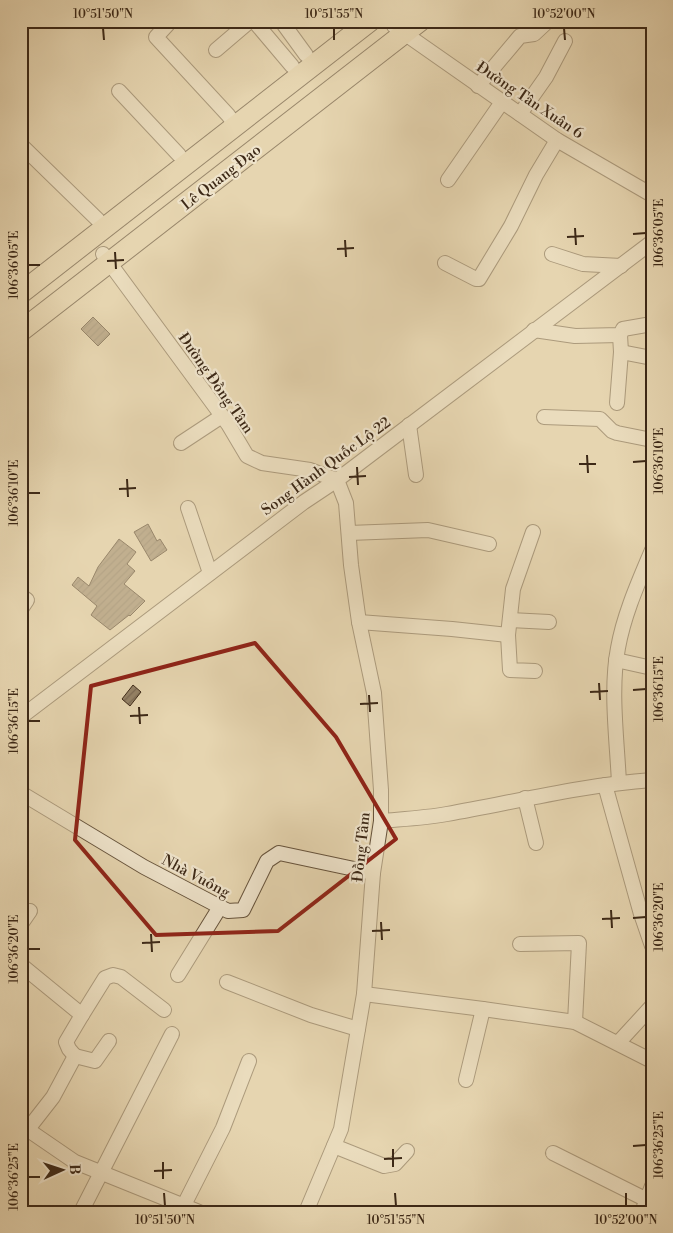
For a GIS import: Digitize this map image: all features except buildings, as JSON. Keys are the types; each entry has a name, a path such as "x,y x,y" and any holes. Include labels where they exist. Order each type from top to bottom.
{"highway":[{"name":"Lê Quang Đạo","path":"21,293 232,121 299,60 350,21"},
{"name":"Lê Quang Đạo","path":"21,279 98,220 179,154 232,121 370,21"},
{"name":"Lê Quang Đạo","path":"21,331 106,258 399,27 420,21"},
{"name":"Lê Quang Đạo","path":"21,317 106,258"}],"street":[{"path":"165,21 168,24 156,37 232,121"},
{"path":"216,50 250,21"},
{"path":"254,21 299,60"},
{"path":"478,86 520,36 534,34 548,21"},
{"path":"282,22 299,60"},
{"name":"Đường Tân Xuân 6","path":"399,27 478,86 558,140 652,195"},
{"path":"520,114 546,76 565,41"},
{"path":"119,91 179,154"},
{"path":"448,180 502,102"},
{"path":"445,263 476,280 479,279 511,226 536,175 558,140"},
{"path":"21,145 98,220"},
{"name":"Song Hành Quốc Lộ 22","path":"21,717 304,502 337,480 652,242"},
{"path":"552,254 582,264 621,266"},
{"name":"Đường Đồng Tâm","path":"106,258 222,416 247,456 262,463 310,470 337,480"},
{"path":"617,403 621,352 620,335 623,329 646,325"},
{"path":"534,330 575,336 620,335"},
{"path":"621,352 652,358"},
{"path":"181,443 222,416"},
{"path":"544,417 600,419 617,434 652,440"},
{"path":"409,425 416,475"},
{"name":"Đồng Tâm","path":"306,1212 341,1129 364,994 373,872 381,821 381,790 374,693 351,565 346,503 337,480"},
{"path":"188,508 210,574"},
{"path":"349,533 428,530 489,544"},
{"path":"533,532 513,589 508,635 510,670 535,671"},
{"path":"652,550 649,565 621,633 616,660 612,784 647,912 652,946"},
{"path":"21,596 27,600 21,609"},
{"path":"510,620 549,622"},
{"path":"360,622 508,635"},
{"path":"616,660 652,668"},
{"path":"381,821 445,814 525,798 612,784 652,780"},
{"name":"Nhà Vuông","path":"21,793 144,867 228,911 242,910 267,861 279,853 373,872"},
{"path":"525,798 536,843"},
{"path":"178,975 220,907"},
{"path":"21,924 30,911"},
{"path":"520,944 579,943 575,1022"},
{"path":"21,965 82,1015"},
{"path":"109,1041 95,1061 75,1056 66,1042 105,978 113,974 121,977 164,1010"},
{"path":"227,982 311,1015 358,1029"},
{"path":"364,994 575,1022 652,1061"},
{"path":"618,1043 652,1006"},
{"path":"466,1080 483,1009"},
{"path":"81,1212 172,1034"},
{"path":"75,1056 53,1097 24,1127 75,1162 200,1212"},
{"path":"184,1205 223,1128 249,1061"},
{"path":"334,1146 384,1166 395,1164 407,1151"},
{"path":"553,1152 648,1196"}],"highlighted area":[{"path":"255,643 336,737 396,839 278,931 156,935 75,840 91,686"}]}
